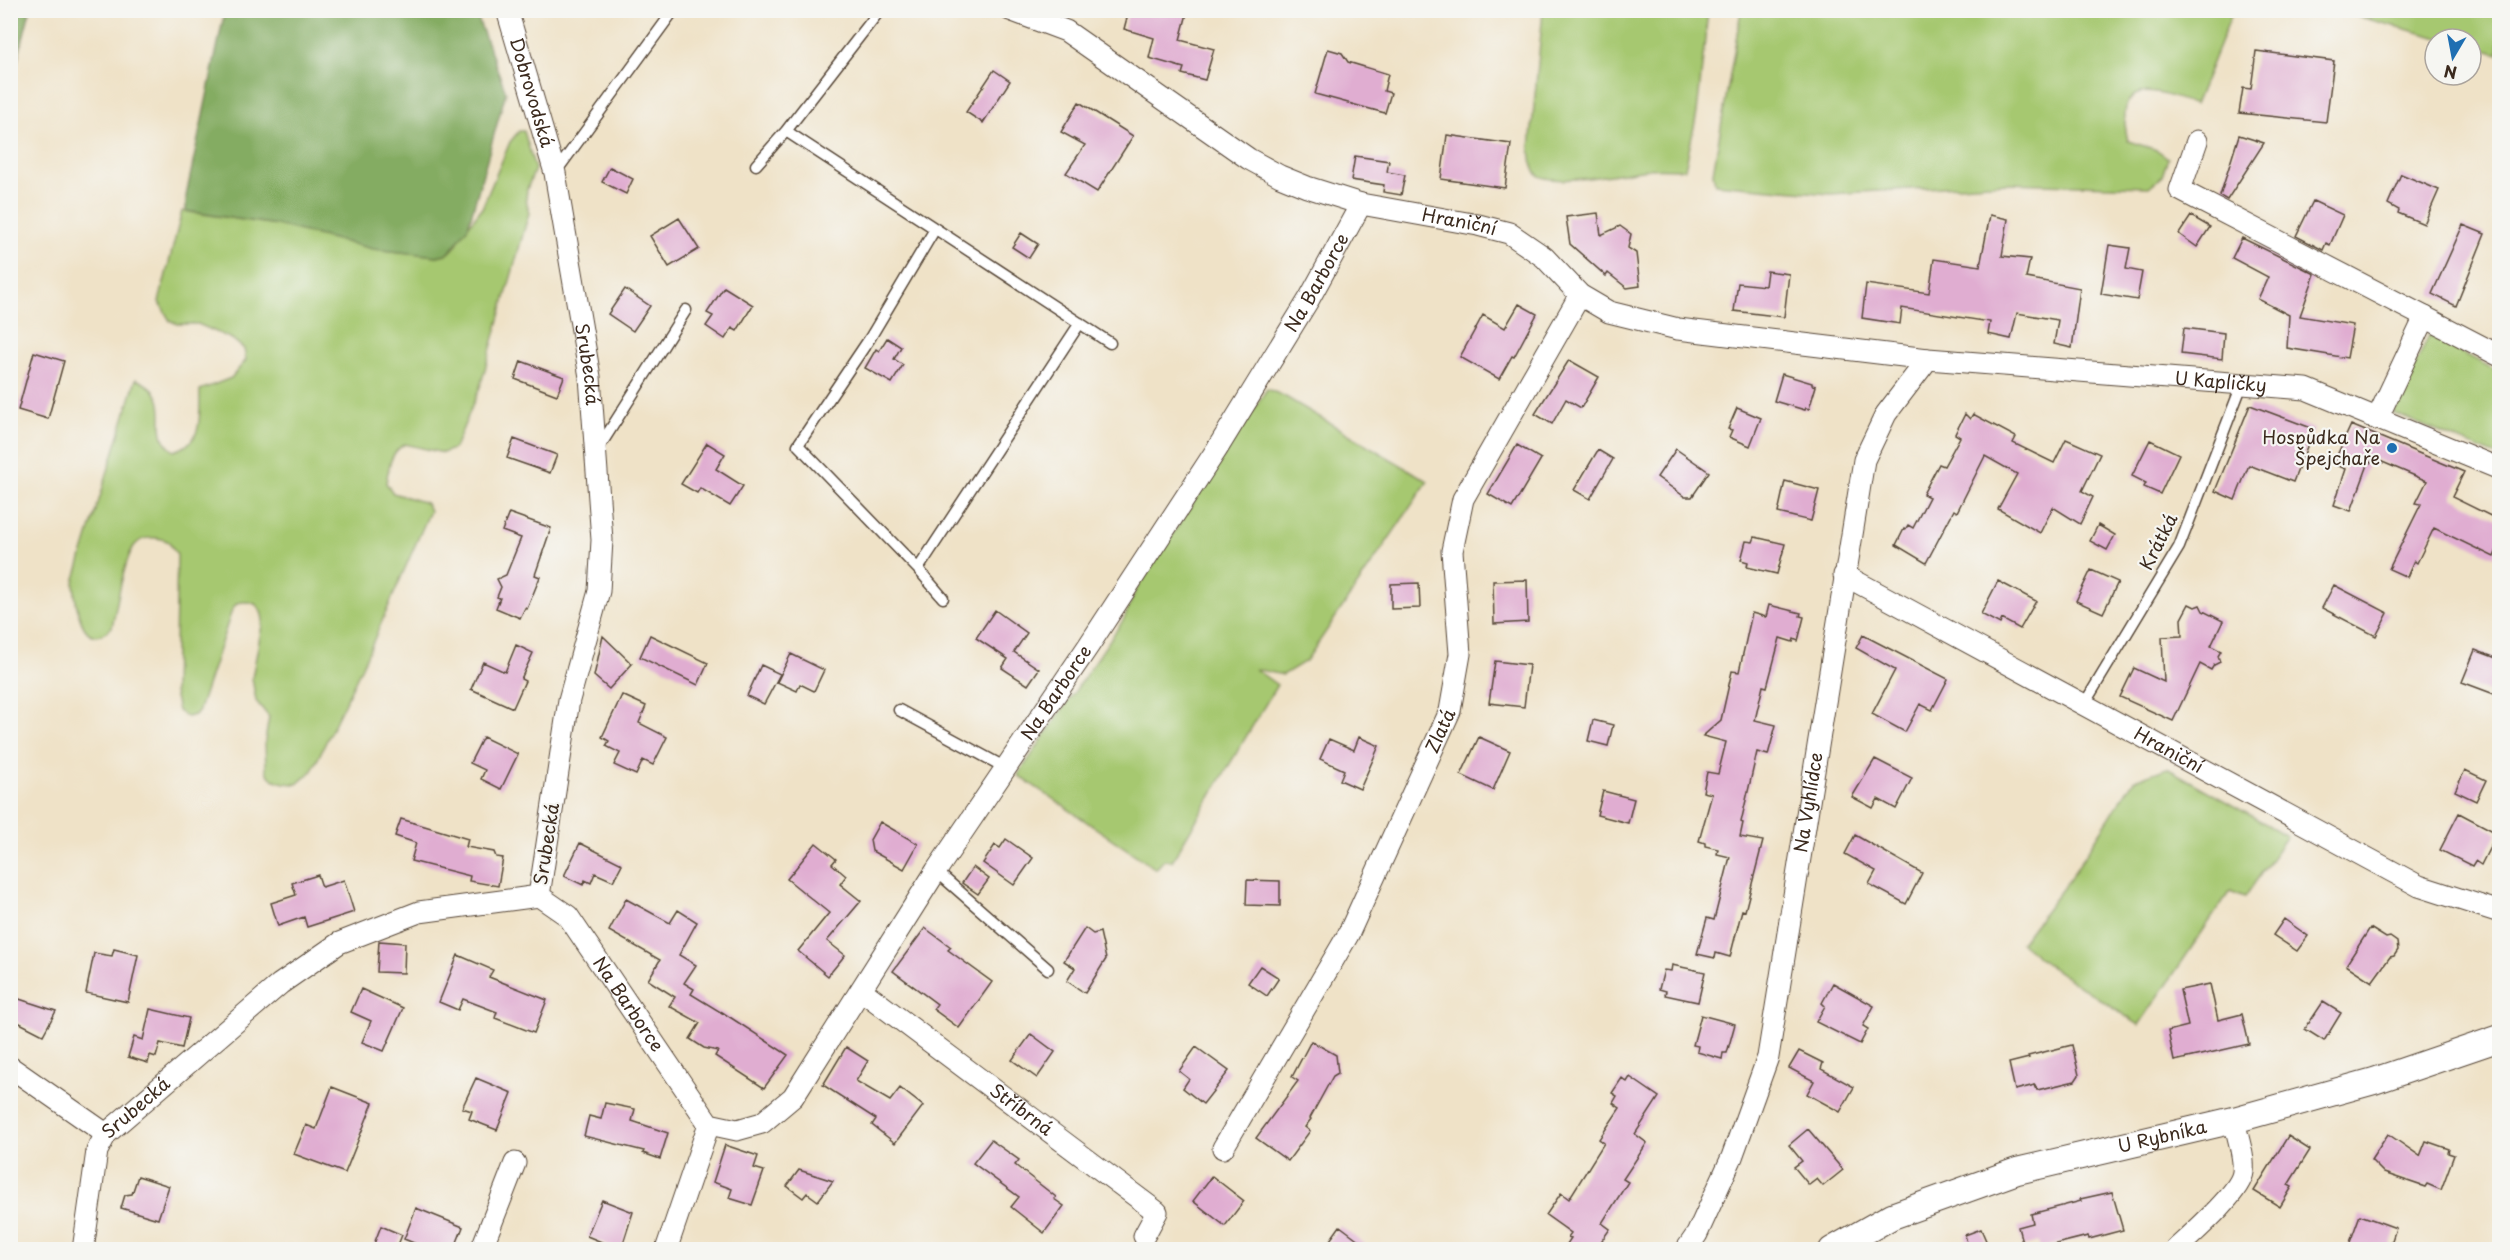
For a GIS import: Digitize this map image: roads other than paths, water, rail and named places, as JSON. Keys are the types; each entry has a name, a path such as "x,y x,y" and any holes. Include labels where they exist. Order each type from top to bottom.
{"street":[{"name":"Dobrovodská","path":"507,10 555,173"},
{"name":"Hraniční","path":"1010,10 1066,31 1249,159 1280,176 1361,204 1478,225 1509,233 1544,257 1580,295 1609,312 1678,328 1928,359"},
{"path":"2197,141 2180,190 2499,356"},
{"name":"Srubecká","path":"82,1250 98,1151 106,1134 280,984 339,943 419,912 539,896 569,700 599,591 602,540 590,378 555,173"},
{"name":"Na Barborce","path":"539,896 568,916 709,1124 737,1130 762,1123 793,1097 936,872 1089,645 1217,449 1309,299 1361,204"},
{"name":"Zlatá","path":"1223,1148 1348,935 1450,711 1460,654 1452,550 1463,499 1580,295"},
{"path":"2377,419 2425,316"},
{"name":"U Kapličky","path":"1928,359 2243,382 2306,389 2499,469"},
{"name":"Na Vyhlídce","path":"1698,1244 1768,1057 1864,460 1887,414 1928,359"},
{"name":"Hraniční","path":"1844,575 2419,886 2499,912"},
{"name":"Stříbrná","path":"861,990 1157,1212 1144,1236"},
{"name":"U Rybníka","path":"1832,1250 1892,1216 2017,1171 2234,1120 2374,1082 2499,1038"},
{"path":"10,1067 106,1134"},
{"path":"2175,1250 2204,1224 2240,1183 2244,1170 2234,1120"},
{"path":"666,1250 709,1124"},
{"path":"481,1250 514,1162"}],"lane":[{"path":"555,173 674,10"},
{"path":"756,165 786,131 880,10"},
{"path":"786,131 1110,343"},
{"path":"935,228 870,338 798,445 918,569 943,598"},
{"path":"596,452 686,310"},
{"path":"918,569 1080,323"},
{"name":"Krátká","path":"2083,706 2179,547 2243,382"},
{"path":"899,710 1006,768"},
{"path":"936,872 1048,969"}],"place":[{"name":"Hospůdka Na Špejchaře","path":"2392,448"}]}
